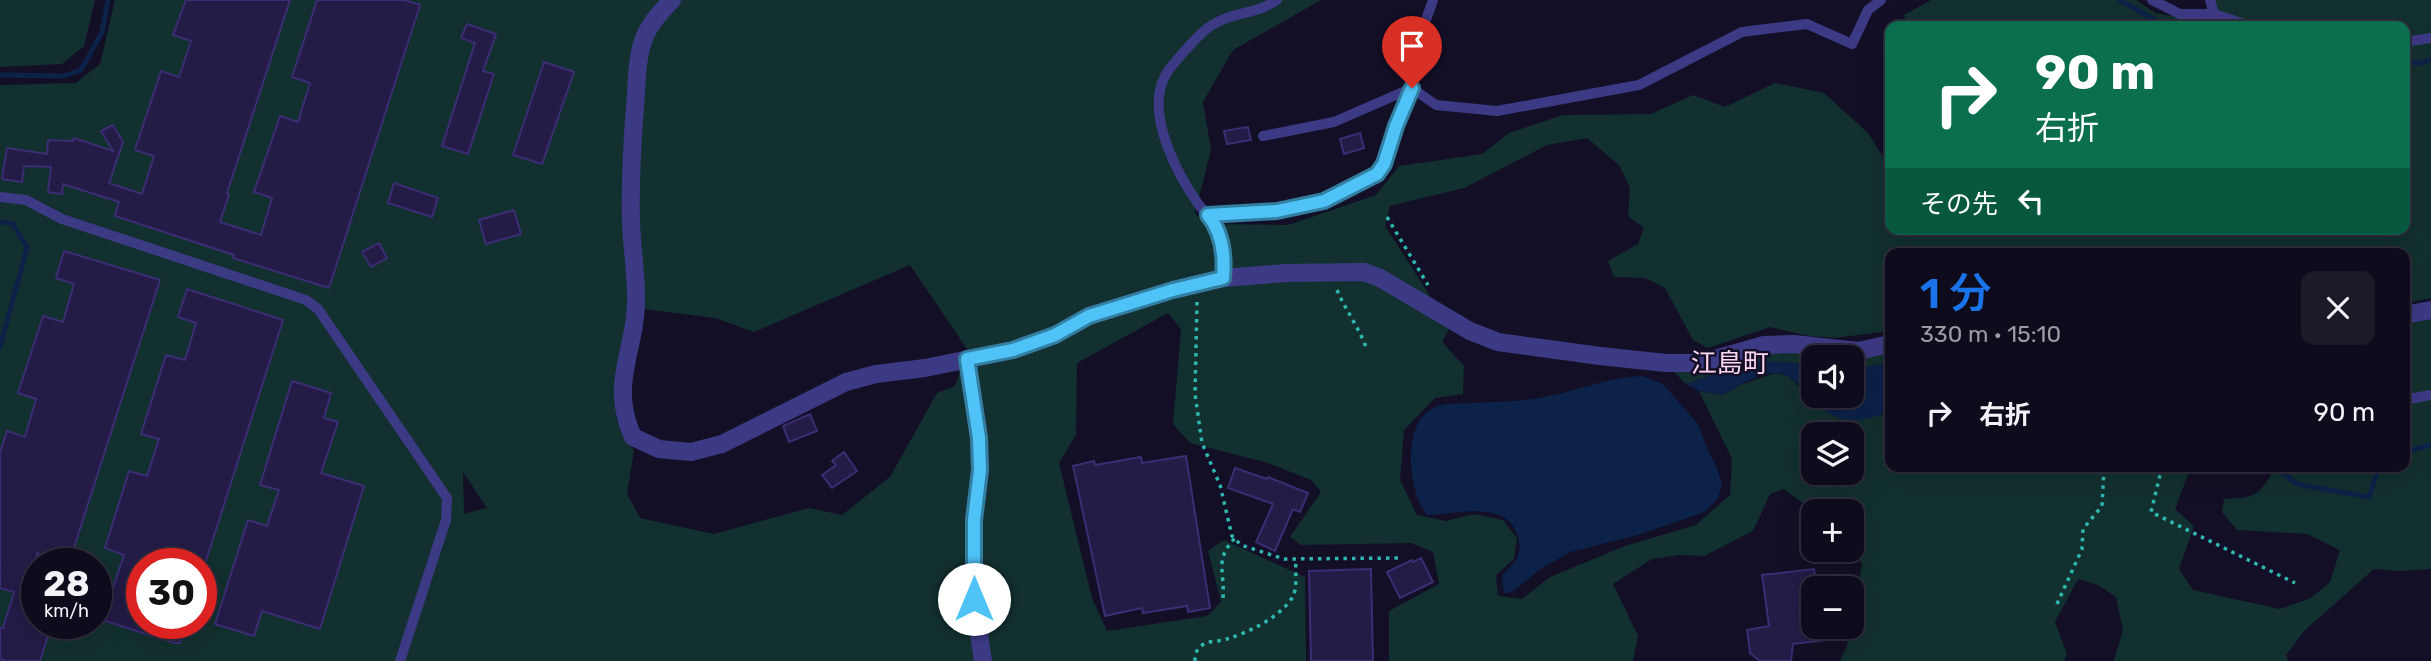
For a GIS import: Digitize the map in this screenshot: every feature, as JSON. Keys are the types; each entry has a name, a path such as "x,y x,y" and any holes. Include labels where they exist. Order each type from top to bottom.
{"street":[{"path":"672,0 646,29 640,51 631,164 635,319 624,368 622,401 633,438 659,449 691,452 722,444 846,382 876,374 925,368 1013,350 1055,335 1089,316 1223,278 1286,273 1364,272 1380,278 1471,331 1498,342 1666,363 1701,363 1764,345 1794,344 1858,351 1885,345"},
{"path":"2410,314 2431,310"},
{"path":"967,359 979,438 980,470 974,520 974,599 983,661"}],"lane":[{"path":"1223,278 1225,261 1216,225 1200,206 1177,166 1158,115 1165,76 1204,32 1223,18 1270,5 1277,0"},
{"path":"1208,215 1277,211 1324,201 1377,174 1384,164 1412,88 1422,31 1433,0"},
{"path":"1412,88 1436,106 1497,111 1639,85 1742,32 1807,24 1852,44 1868,10 1881,0"},
{"path":"2152,0 2180,15 2214,15 2234,21"},
{"path":"2210,0 2214,15"},
{"path":"2410,41 2431,38"},
{"path":"1263,136 1334,122 1412,88"},
{"path":"0,197 26,200 62,219 306,300 318,309 447,498 446,520 400,661"},
{"path":"2410,399 2431,395"}],"path":[{"path":"1387,217 1426,283 1435,292"},
{"path":"1333,273 1344,306 1362,335 1367,350"},
{"path":"1198,285 1195,394 1202,443 1220,485 1226,517 1235,538 1241,545 1284,559 1401,558"},
{"path":"2057,604 2082,549 2083,529 2102,506 2104,472"},
{"path":"2161,472 2151,512 2295,583"},
{"path":"1223,597 1221,560 1226,548 1235,538"},
{"path":"1195,661 1200,646 1248,631 1287,604 1293,597 1296,560"}],"green space":[{"path":"0,0 95,0 84,46 62,64 0,67"},
{"path":"115,0 1321,0 1233,50 1203,102 1211,150 1195,213 1206,224 1288,225 1376,195 1399,166 1482,154 1509,133 1563,115 1651,114 1693,95 1725,107 1775,83 1824,93 1868,133 1885,160 1885,235 2410,235 2410,21 2217,21 2214,0 2431,0 2431,298 2410,302 2410,248 1885,248 1885,332 1835,338 1808,336 1770,327 1708,348 1693,340 1665,288 1645,278 1614,277 1608,261 1638,244 1644,228 1628,216 1630,188 1619,165 1587,138 1547,145 1464,188 1390,206 1385,226 1450,327 1442,342 1464,366 1463,394 1435,398 1404,430 1400,480 1417,515 1446,521 1474,514 1503,520 1517,538 1514,559 1496,575 1498,596 1522,599 1550,577 1625,546 1696,525 1730,495 1732,459 1699,391 1723,395 1740,385 1775,373 1789,376 1801,389 1801,408 1885,413 1885,472 2189,472 2175,509 2194,526 2179,569 2193,590 2280,609 2311,598 2330,582 2340,550 2307,534 2237,530 2222,512 2224,499 2253,495 2262,487 2270,472 2410,472 2410,320 2431,317 2431,569 2374,569 2304,631 2286,655 2288,661 2114,661 2123,630 2116,597 2098,585 2078,579 2055,622 2067,654 2064,661 1840,661 1848,639 1864,639 1864,576 1860,576 1860,562 1864,562 1864,499 1801,499 1801,502 1783,489 1770,494 1753,531 1704,556 1678,555 1652,559 1613,584 1638,636 1633,661 1389,661 1389,611 1439,584 1433,552 1411,543 1301,545 1290,537 1321,492 1311,480 1268,463 1190,443 1173,424 1181,329 1168,313 1077,363 1076,435 1059,463 1092,598 1107,631 1207,616 1221,602 1208,551 1224,540 1305,577 1306,661 0,661 0,85 76,83 100,64","holes":["910,265 967,349 955,386 937,393 890,477 842,515 809,508 714,534 640,518 627,494 634,451 616,417 628,307 715,318 754,332","463,472 487,508 464,514"]},
{"path":"1931,0 2136,0 2155,13 2200,21 1906,21 1904,15"},
{"path":"1768,348 1801,348 1801,364 1739,366 1686,384 1673,371"},
{"path":"1864,348 1885,348 1885,364 1864,367"}],"water":[{"path":"1765,361 1801,363 1801,387 1785,375 1772,373 1753,378 1723,395 1699,391 1686,384 1739,366"},
{"path":"1885,364 1885,413 1864,419 1844,419 1822,408 1864,408 1864,367"},
{"path":"1643,376 1663,384 1698,424 1722,484 1718,498 1705,512 1641,534 1571,552 1540,569 1514,591 1505,594 1503,574 1514,563 1519,551 1514,527 1505,518 1494,513 1427,515 1420,505 1415,491 1411,459 1416,428 1423,416 1433,408 1443,405 1536,399 1618,379"}],"building":[{"path":"186,0 290,0 220,222 261,235 272,198 254,192 280,116 298,122 310,83 292,77 317,0 405,0 420,5 329,288 233,258 234,255 115,216 119,202 63,184 62,194 48,192 51,167 24,166 22,182 2,179 7,148 47,154 48,140 73,141 74,138 113,151 101,131 113,125 123,142 109,183 142,194 154,156 135,150 161,71 179,77 191,41 173,35"},
{"path":"467,24 496,34 483,71 494,74 468,154 442,146 475,43 461,38"},
{"path":"544,62 574,72 542,164 513,155"},
{"path":"1248,127 1251,140 1227,144 1224,131"},
{"path":"1360,133 1364,148 1344,154 1340,139"},
{"path":"394,183 438,198 432,217 388,203"},
{"path":"514,210 521,234 486,244 479,220"},
{"path":"379,243 387,258 371,267 362,252"},
{"path":"64,251 160,280 74,548 21,548 21,639 47,639 40,661 6,661 0,659 0,628 3,628 14,592 0,588 0,452 7,431 25,437 36,399 18,393 43,316 63,322 74,284 56,278"},
{"path":"187,289 283,320 210,548 126,548 126,628 112,623 112,591 124,555 112,551 112,548 105,548 129,471 147,476 159,439 141,434 166,355 185,360 196,323 178,317"},
{"path":"292,381 331,393 324,418 338,422 321,473 364,486 320,629 262,611 254,636 217,625 248,520 267,526 279,490 260,485"},
{"path":"810,414 817,431 789,442 783,426"},
{"path":"844,452 857,471 832,488 822,475 836,465 832,461"},
{"path":"1186,456 1210,608 1188,612 1187,606 1143,613 1142,608 1105,616 1073,466 1094,461 1095,465 1141,457 1142,463"},
{"path":"1235,468 1267,479 1268,477 1308,493 1300,512 1293,509 1275,551 1256,542 1273,504 1228,488"},
{"path":"1421,558 1433,582 1400,598 1387,572"},
{"path":"1371,569 1373,661 1311,661 1309,571"},
{"path":"1814,569 1815,576 1801,576 1801,639 1826,640 1793,644 1791,661 1760,661 1750,653 1747,630 1769,626 1762,575"},
{"path":"162,639 181,639 180,643"}],"waterway":[{"path":"0,75 64,76 81,70 102,32 108,0"},
{"path":"2120,0 2156,21"},
{"path":"2410,63 2431,59"},
{"path":"0,222 13,224 27,248 0,347"},
{"path":"2410,450 2431,445"},
{"path":"2281,472 2297,484 2369,497 2377,472"}],"district":[{"name":"江島町","path":"1730,363"}],"route":[{"path":"974,599 974,520 980,470 979,438 967,359 1013,350 1055,335 1089,316 1223,278 1225,261 1216,225 1208,215 1277,211 1324,201 1377,174 1384,164 1412,88"}]}
